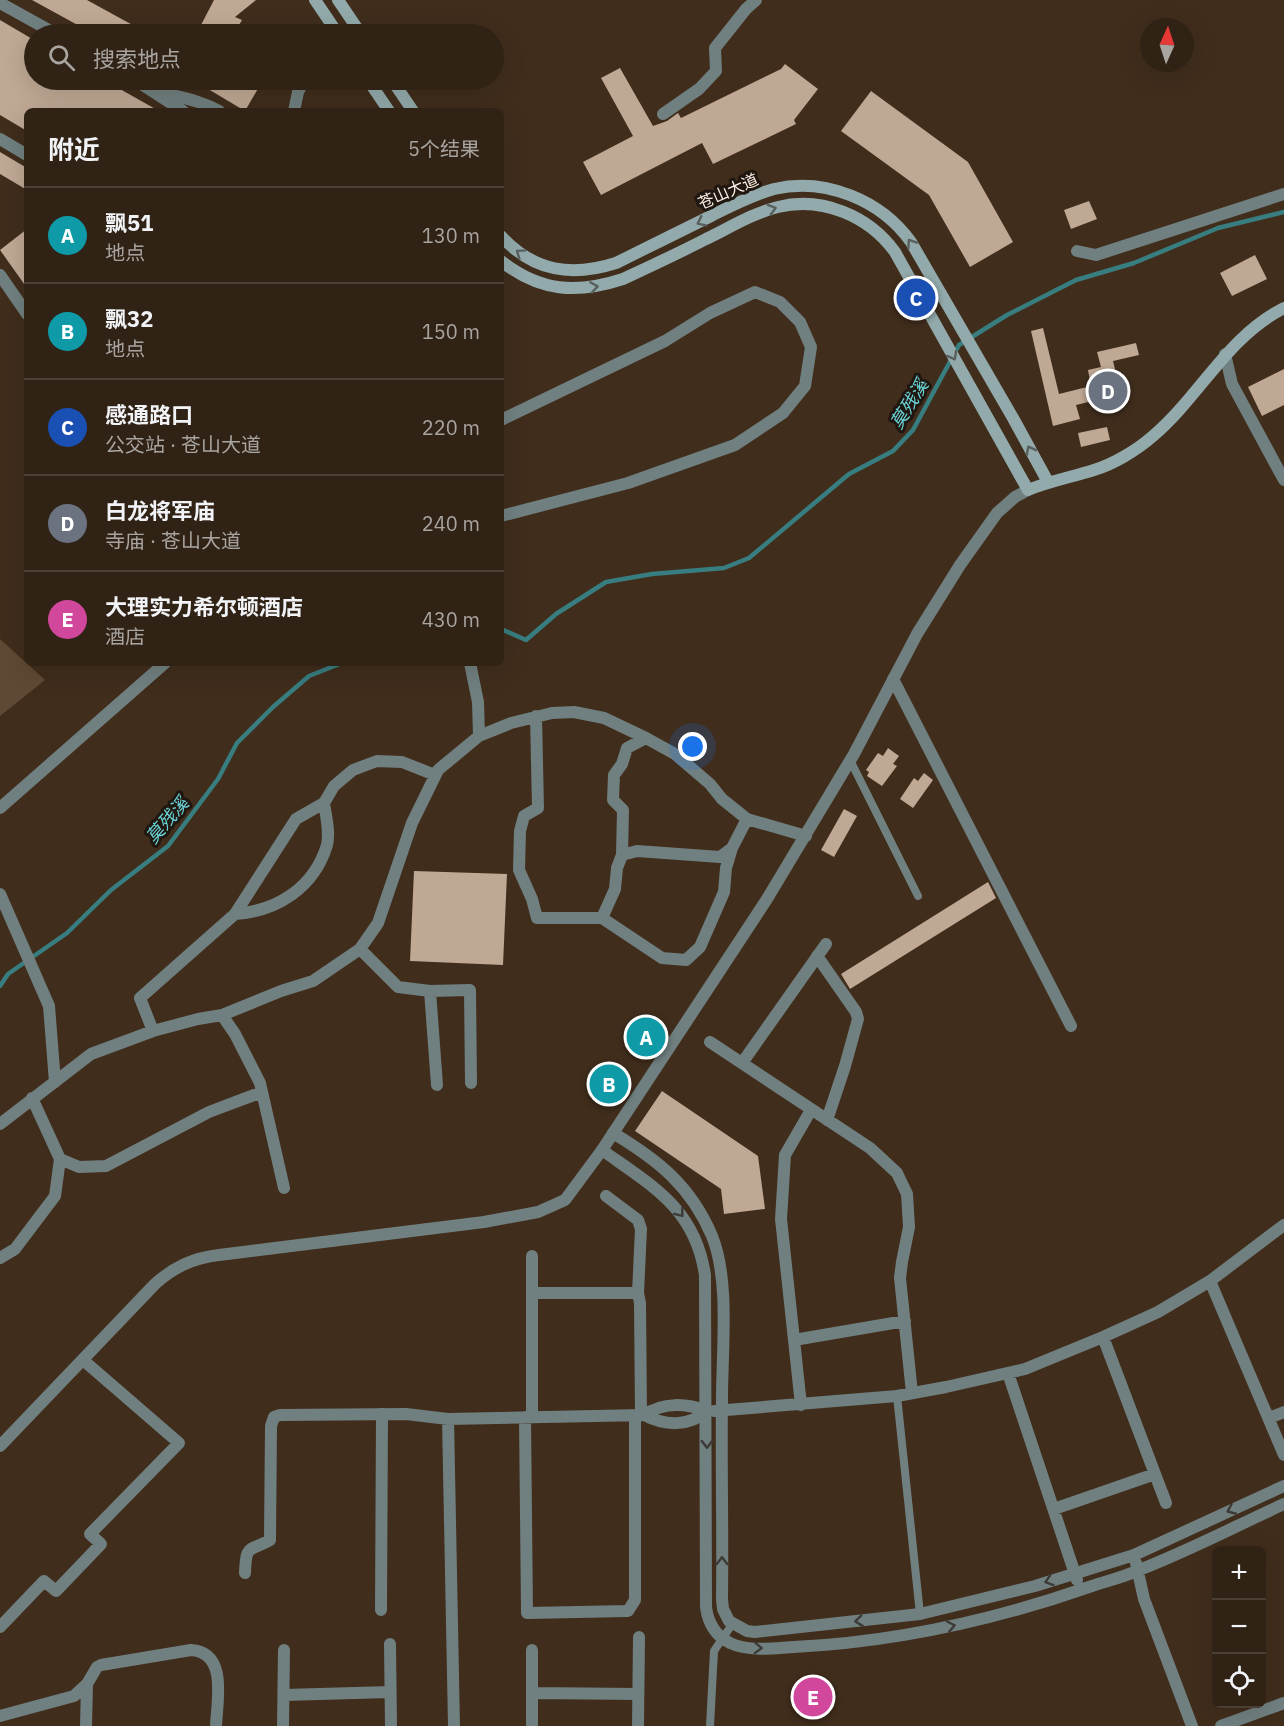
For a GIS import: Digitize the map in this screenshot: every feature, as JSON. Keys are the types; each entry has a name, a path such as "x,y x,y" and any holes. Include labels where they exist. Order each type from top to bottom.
{"main road":[{"path":"315,0 331,24"},
{"path":"338,0 352,24"},
{"path":"375,90 387,108"},
{"path":"399,90 411,108"},
{"name":"苍山大道","path":"504,239 520,253 549,267 565,271 597,269 616,263 757,195 791,186 821,187 860,199 889,217 911,242 1048,482"},
{"name":"苍山大道","path":"504,263 522,276 543,285 563,289 601,286 623,279 764,212 793,204 818,205 852,216 880,233 900,260 1028,490"},
{"path":"1028,490 1102,467 1151,438 1195,393 1225,354 1257,325 1284,308"}],"street":[{"path":"663,114 699,89 717,71 715,48 744,4 756,0"},
{"path":"0,3 38,24"},
{"path":"153,90 179,108"},
{"path":"153,90 204,102 214,108"},
{"path":"295,108 299,90"},
{"path":"0,139 24,152"},
{"path":"1077,250 1096,255 1284,194"},
{"path":"0,275 24,310"},
{"path":"504,419 665,341 710,313 755,292 780,302 800,322 811,347 805,386 783,413 735,445 628,483 504,515"},
{"path":"1225,354 1232,384 1284,480"},
{"path":"0,1446 155,1284 168,1273 186,1263 219,1255 484,1222 538,1212 565,1200 602,1150 767,899 850,760 917,634 982,532 1003,507 1028,490"},
{"path":"0,808 162,666"},
{"path":"471,666 478,702 479,736"},
{"path":"893,679 1071,1026"},
{"path":"0,1124 91,1054 153,1031 222,1015 281,991 313,981 360,950 378,924 412,823 435,775 479,736 552,712 604,718 675,754 710,784 722,799 747,819 806,836"},
{"path":"536,716 538,808 524,816 520,831 519,870 532,899 537,918 602,918 662,958 686,960 700,947 724,892 726,868 732,848 747,819"},
{"path":"602,918 615,889 621,855 623,810 613,800 614,775 622,764 627,748 646,738"},
{"path":"153,1031 140,998 235,914 296,819 324,803 334,786 353,770 377,761 402,762 435,775"},
{"path":"235,914 256,912 285,900 299,889 317,866 327,844 328,826 324,803"},
{"path":"621,855 637,851 720,857 732,848"},
{"path":"0,894 49,1006 55,1082"},
{"path":"742,1063 826,944"},
{"path":"360,950 398,987 430,991 470,990 471,1083"},
{"path":"818,956 856,1012 858,1019 827,1120"},
{"path":"430,991 437,1085"},
{"path":"222,1015 235,1034 260,1083 284,1188"},
{"path":"711,1042 870,1148 897,1173 907,1194 909,1227 900,1278 912,1393"},
{"path":"60,1159 79,1167 106,1166 209,1112 262,1092"},
{"path":"0,1258 15,1249 55,1196 60,1159 32,1098"},
{"path":"801,1405 781,1219 783,1161 812,1110"},
{"path":"613,1133 659,1163 678,1181 705,1222 718,1254 722,1301 722,1599 726,1616 733,1623 755,1632 920,1614 1035,1586 1134,1554 1284,1486"},
{"path":"602,1150 664,1196 685,1219 699,1247 703,1262 706,1299 707,1411 706,1608 711,1625 721,1637 730,1643 756,1648 840,1644 921,1633 971,1622 1043,1603 1138,1571 1284,1504"},
{"path":"664,1196 678,1181"},
{"path":"532,1256 527,1613 628,1611 636,1600 640,1415 640,1303 638,1293 641,1229 638,1220 606,1196"},
{"path":"245,1573 246,1552 270,1540 271,1426 274,1417 280,1415 419,1414 448,1419 640,1415 656,1408 678,1405 693,1406 707,1411 722,1411 897,1396 1025,1369 1103,1337 1158,1312 1210,1281 1284,1225"},
{"path":"1210,1281 1284,1455"},
{"path":"532,1293 638,1293"},
{"path":"794,1340 905,1322"},
{"path":"1103,1337 1166,1503"},
{"path":"0,1627 44,1581 56,1591 79,1568 101,1544 90,1534 178,1443 83,1360"},
{"path":"1008,1373 1081,1590"},
{"path":"640,1415 655,1421 682,1423 693,1422 707,1411"},
{"path":"1269,1418 1284,1412"},
{"path":"381,1610 382,1414"},
{"path":"448,1419 454,1726"},
{"path":"1053,1509 1155,1474"},
{"path":"1134,1554 1144,1599 1192,1726"},
{"path":"638,1726 639,1637"},
{"path":"390,1644 391,1726"},
{"path":"0,1716 74,1696 87,1684 101,1665 191,1650 201,1651 212,1660 217,1672 216,1726"},
{"path":"284,1650 284,1726"},
{"path":"532,1650 532,1726"},
{"path":"86,1726 87,1684"},
{"path":"284,1695 390,1692"},
{"path":"532,1694 638,1694"},
{"path":"1221,1726 1284,1703"}],"lane":[{"path":"850,760 918,896"},
{"path":"897,1396 920,1614"},
{"path":"710,1726 714,1651 721,1637 733,1623"}],"shaded area":[{"path":"0,639 24,661 24,666 30,666 45,680 0,716"}],"building":[{"path":"32,0 87,0 131,24 76,24"},
{"path":"214,0 256,0 235,17 242,20 240,24 202,24"},
{"path":"0,20 24,34 24,90 122,90 154,108 24,108 24,129 0,115"},
{"path":"785,64 818,89 794,120 796,124 713,164 702,143 601,195 583,162 633,136 601,78 620,68 653,126 667,121 678,113 681,118 781,69"},
{"path":"210,90 257,90 247,108 240,108"},
{"path":"871,91 968,162 1013,242 970,267 929,195 841,131"},
{"path":"0,152 24,166 24,188 0,174"},
{"path":"1089,201 1097,219 1071,229 1064,210"},
{"path":"24,231 24,284 0,250"},
{"path":"1255,255 1267,279 1232,296 1220,273"},
{"path":"1043,328 1059,394 1091,386 1088,370 1101,367 1097,352 1136,343 1139,355 1113,361 1121,394 1076,405 1080,419 1053,426 1031,331"},
{"path":"1284,369 1284,405 1262,416 1248,387"},
{"path":"1107,427 1110,440 1081,447 1078,433"},
{"path":"888,748 899,756 893,764 897,766 882,786 867,776 869,772 866,770 878,753 883,756"},
{"path":"924,773 933,780 913,808 900,799 914,778 918,781"},
{"path":"844,809 857,816 834,857 821,850"},
{"path":"414,871 507,874 503,965 410,961"},
{"path":"988,882 996,898 850,989 841,974"},
{"path":"662,1091 758,1156 765,1209 724,1214 721,1189 635,1131"}],"waterway":[{"name":"莫残溪","path":"504,630 526,640 556,614 606,582 652,574 724,568 749,558 849,474 893,451 913,430 959,345 1007,315 1076,280 1134,263 1218,228 1284,212"},
{"name":"莫残溪","path":"0,986 8,974 67,933 111,890 168,846 218,779 237,743 273,707 309,676 334,666"}],"place":[{"name":"感通路口","path":"916,298"},
{"name":"白龙将军庙","path":"1108,391"},
{"name":"飘51","path":"646,1037"},
{"name":"飘32","path":"609,1084"},
{"name":"大理实力希尔顿酒店","path":"813,1697"}]}
